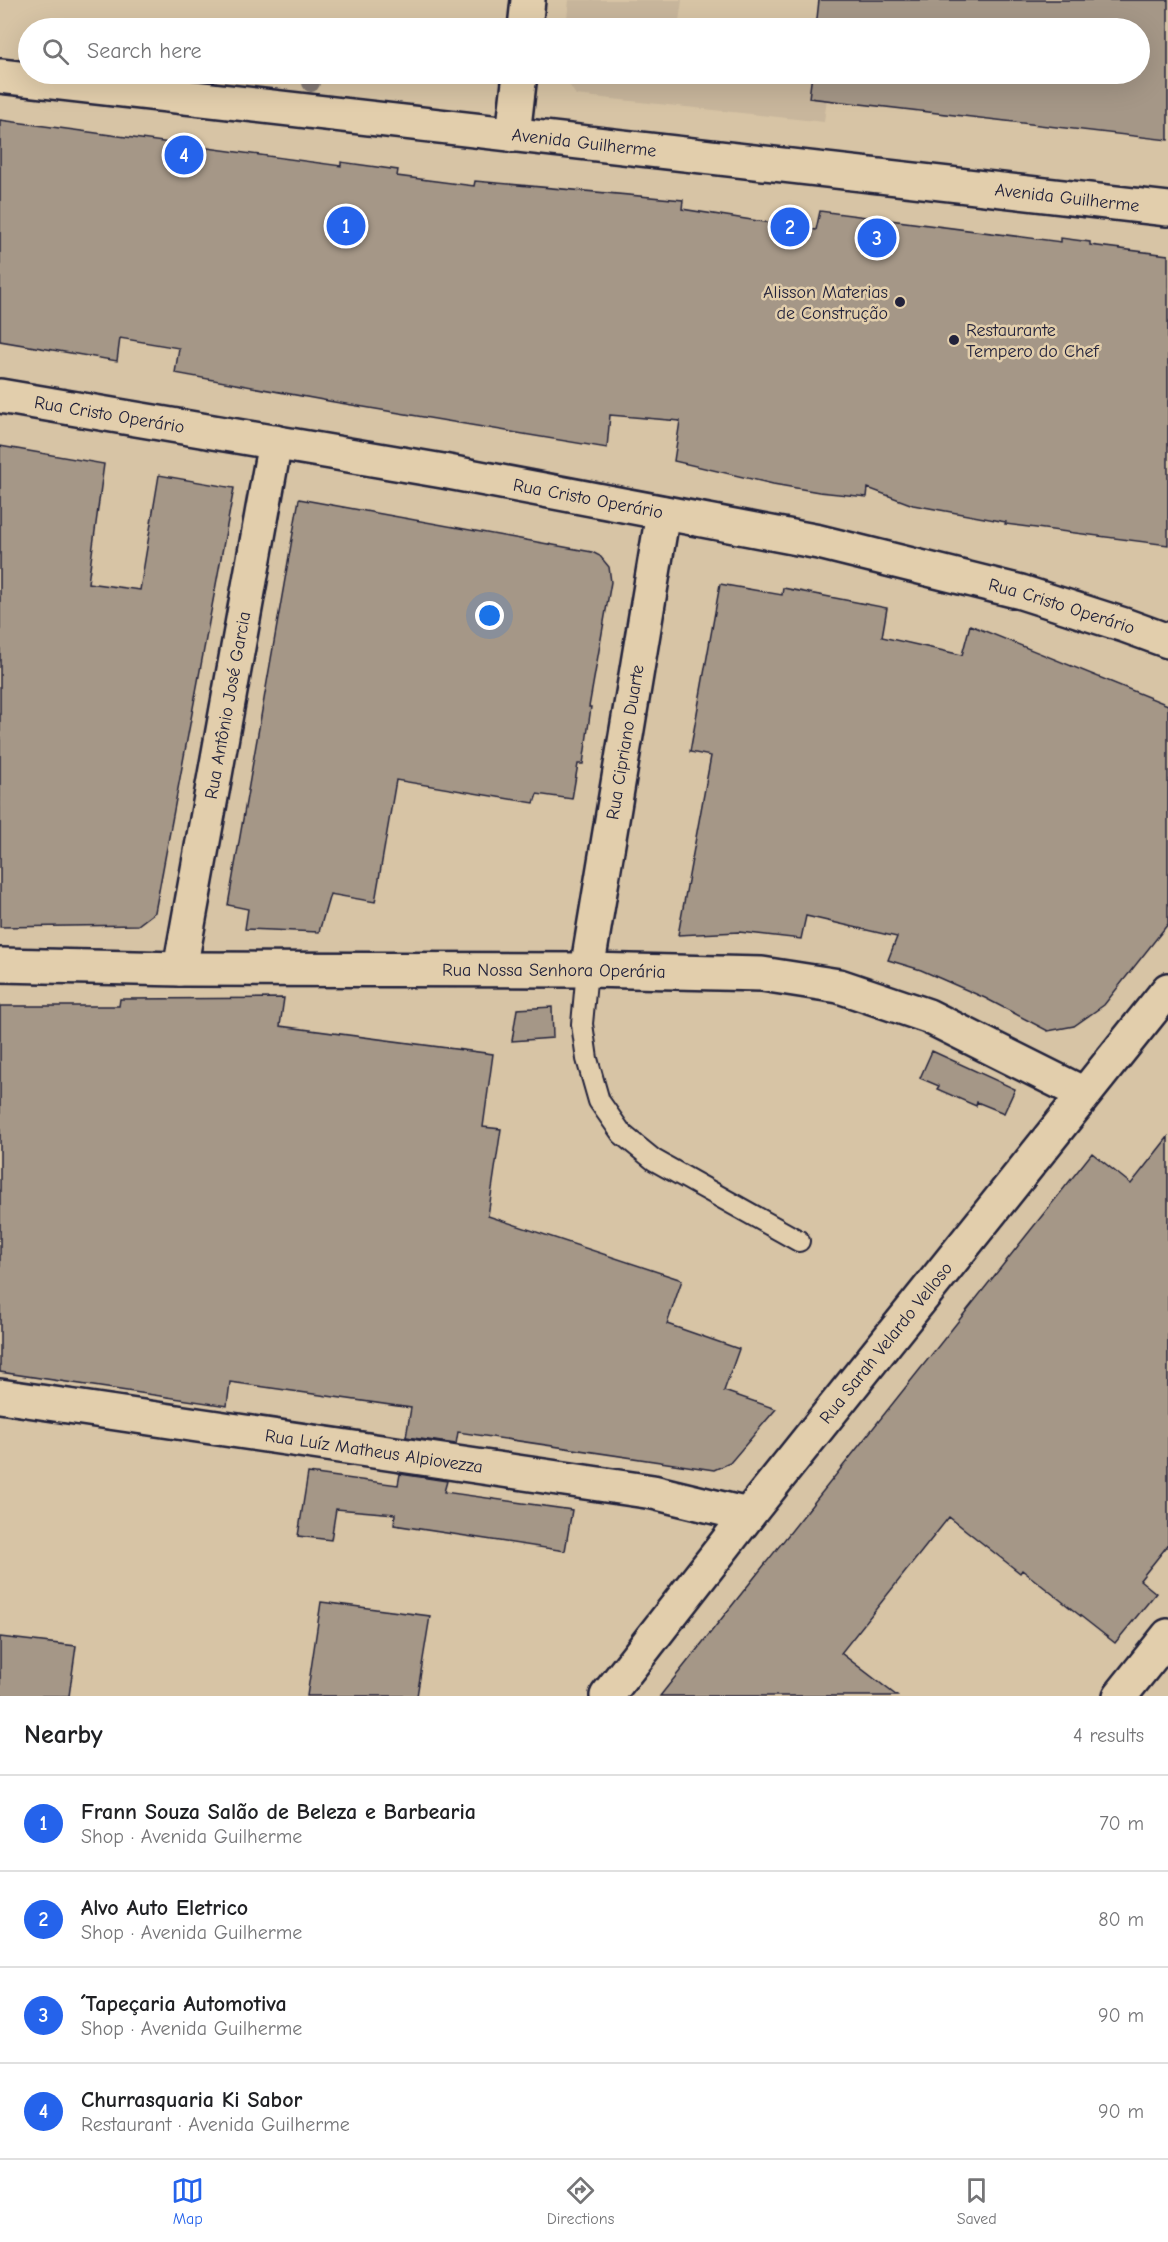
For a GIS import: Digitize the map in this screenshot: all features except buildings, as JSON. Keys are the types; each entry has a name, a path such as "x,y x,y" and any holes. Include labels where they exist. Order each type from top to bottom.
{"street":[{"path":"526,18 528,0"},
{"name":"Avenida Guilherme","path":"0,76 18,78"},
{"name":"Avenida Guilherme","path":"70,84 1168,209"},
{"path":"513,135 519,84"},
{"name":"Rua Cristo Operário","path":"0,396 443,471 819,542 1021,592 1168,641"},
{"name":"Rua Antônio José Garcia","path":"180,969 275,442"},
{"name":"Rua Cipriano Duarte","path":"587,970 663,513"},
{"name":"Rua Nossa Senhora Operária","path":"0,965 180,969 587,970 762,974 839,986 928,1016 1084,1094"},
{"name":"Rua Sarah Velardo Velloso","path":"607,1696 748,1515 1168,990"},
{"name":"Rua Luíz Matheus Alpiovezza","path":"0,1396 653,1492 748,1515"},
{"path":"1120,1696 1168,1636"}],"lane":[{"path":"587,970 582,1024 586,1059 599,1101 622,1134 654,1160 800,1241"}],"shaded area":[{"path":"569,0 682,0 679,18 567,18"},
{"path":"569,84 829,84 824,122 576,95"}],"place":[{"name":"Churrasquaria Ki Sabor","path":"184,155"},
{"name":"Frann Souza Salão de Beleza e Barbearia","path":"346,226"},
{"name":"Alvo Auto Eletrico","path":"790,227"},
{"name":"´Tapeçaria Automotiva","path":"877,238"},
{"name":"Alisson Materias de Construção","path":"900,302"},
{"name":"Restaurante Tempero do Chef","path":"954,340"}]}
